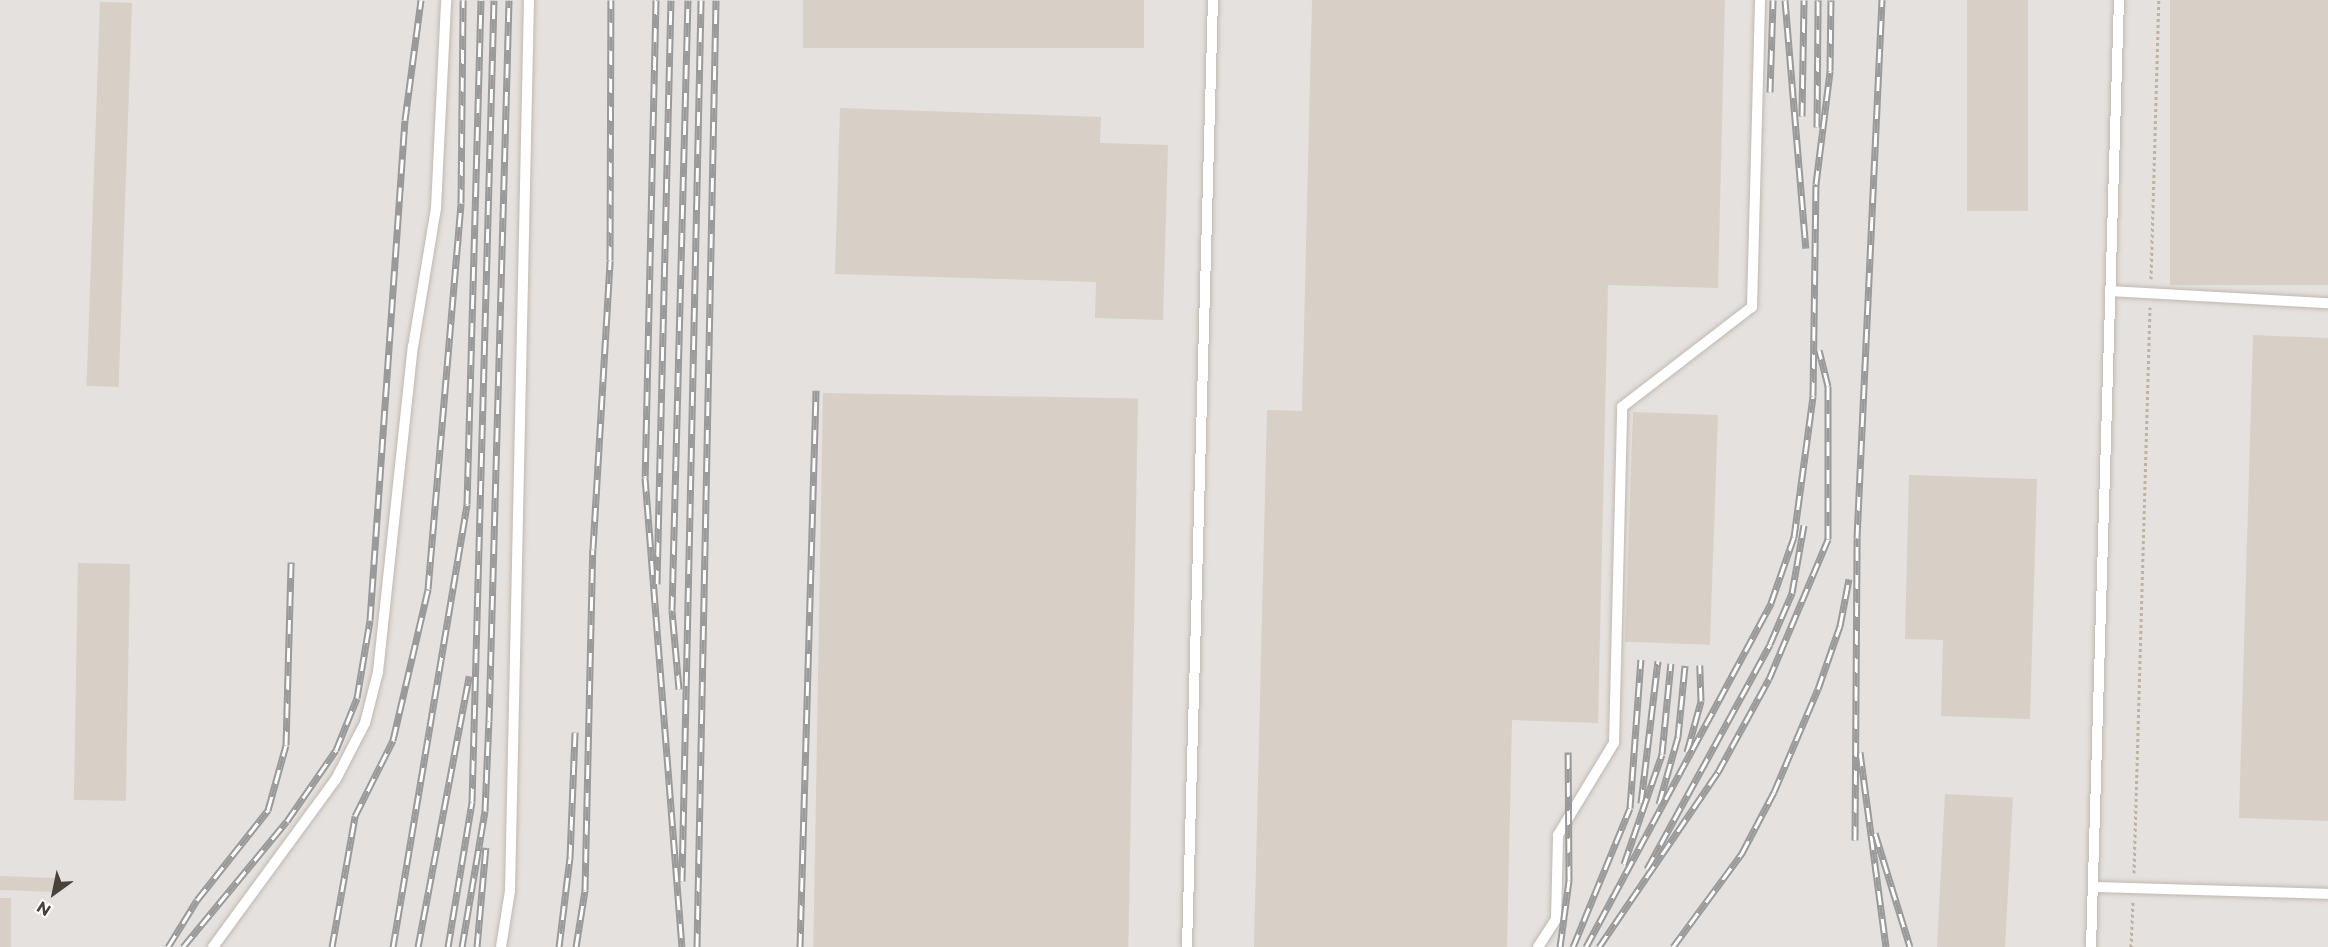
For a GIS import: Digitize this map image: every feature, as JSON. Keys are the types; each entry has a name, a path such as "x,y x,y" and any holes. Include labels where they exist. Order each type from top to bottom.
{"lane":[{"path":"213,947 336,779 365,723 378,672 413,347 436,208 446,0"},
{"path":"501,947 510,891 529,0"},
{"path":"1187,947 1213,0"},
{"path":"1539,947 1556,919 1558,835 1614,743 1622,407 1752,307 1760,0"},
{"path":"2091,947 2119,0"},
{"path":"2110,291 2328,303"},
{"path":"2093,887 2328,894"}],"path":[{"path":"2131,947 2159,0"}],"shaded area":[{"path":"0,0 2328,0 2328,947 0,947"}],"building":[{"path":"803,0 1144,0 1144,48 803,48"},
{"path":"1312,0 1725,0 1718,288 1608,285 1598,723 1512,720 1507,947 1254,947 1267,410 1302,411"},
{"path":"1967,0 2028,0 2028,211 1967,211"},
{"path":"2170,0 2328,0 2328,285 2170,285"},
{"path":"100,2 132,3 119,387 87,386"},
{"path":"840,108 1101,117 1100,143 1168,145 1163,320 1095,318 1096,282 835,274"},
{"path":"2253,335 2328,338 2328,821 2239,818"},
{"path":"823,393 1138,398 1128,947 813,947"},
{"path":"1633,412 1718,415 1710,645 1625,642"},
{"path":"1909,475 2037,479 2030,719 1941,716 1943,640 1905,639"},
{"path":"78,563 130,564 126,801 74,800"},
{"path":"1945,794 2013,798 2005,947 1937,947"},
{"path":"0,876 56,878 55,892 0,890"},
{"path":"0,898 11,898 11,947 0,947"}],"railway":[{"path":"183,947 287,821 336,750 357,698 370,620 405,120 421,0"},
{"path":"332,947 355,816 393,740 428,589 461,203 463,0"},
{"path":"393,947 467,504 481,0"},
{"path":"448,947 472,802 494,0"},
{"path":"462,947 485,811 509,0"},
{"path":"576,947 585,890 593,549 610,260 611,0"},
{"path":"656,0 645,477 682,947"},
{"path":"657,584 671,0"},
{"path":"679,689 672,610 688,0"},
{"path":"682,881 701,0"},
{"path":"697,947 716,0"},
{"path":"1770,92 1773,0"},
{"path":"1785,0 1806,248"},
{"path":"1802,116 1804,0"},
{"path":"1817,127 1818,0"},
{"path":"1586,947 1771,603 1794,537 1813,396 1816,184 1830,71 1831,0"},
{"path":"1855,840 1857,538 1882,0"},
{"path":"1599,947 1718,772 1769,679 1828,539 1828,386 1819,350"},
{"path":"800,947 816,390"},
{"path":"1647,869 1770,644 1792,593 1804,525"},
{"path":"168,947 197,900 268,810 286,745 291,562"},
{"path":"1673,947 1742,853 1774,792 1818,689 1840,626 1849,579"},
{"path":"1573,947 1630,808 1641,659"},
{"path":"1641,803 1658,661"},
{"path":"1624,864 1662,754 1671,663"},
{"path":"1659,804 1678,737 1685,665"},
{"path":"1687,752 1701,701 1700,665"},
{"path":"418,947 469,676"},
{"path":"559,947 570,858 575,732"},
{"path":"1560,947 1569,880 1568,752"},
{"path":"1860,752 1886,947"},
{"path":"1875,833 1910,947"},
{"path":"477,947 486,847"}]}
